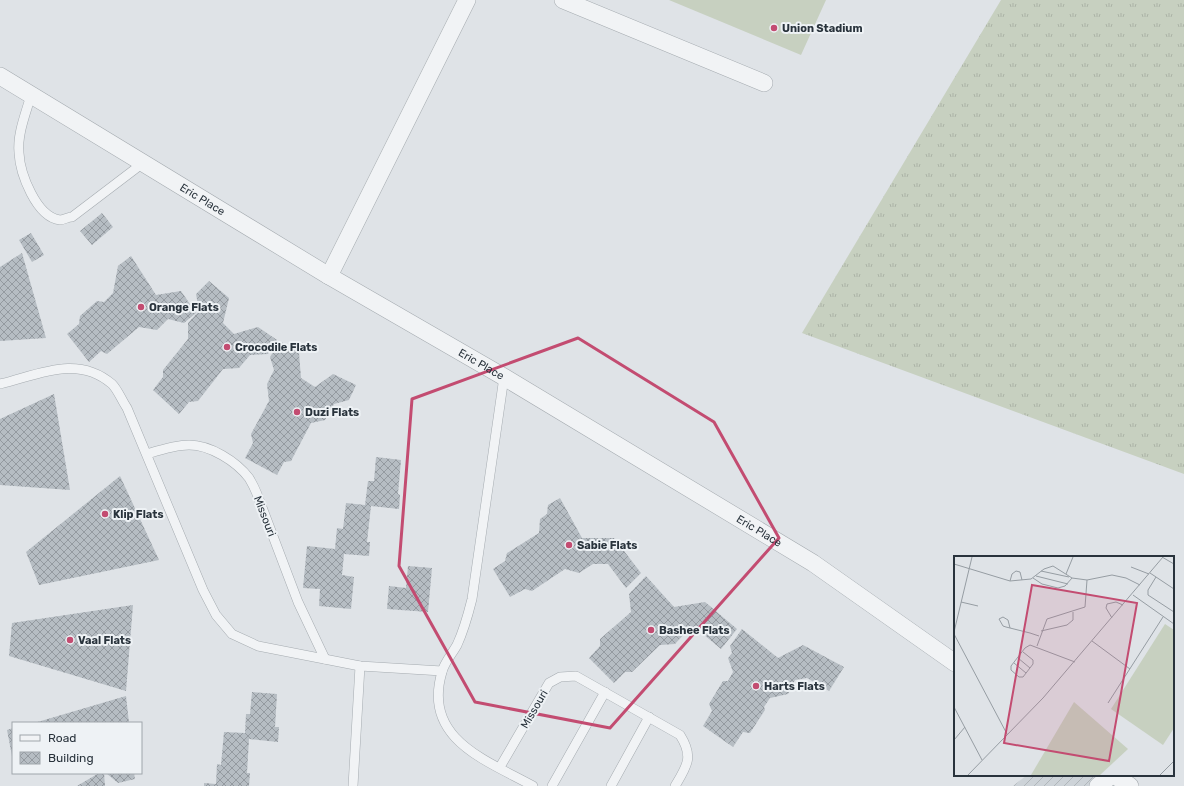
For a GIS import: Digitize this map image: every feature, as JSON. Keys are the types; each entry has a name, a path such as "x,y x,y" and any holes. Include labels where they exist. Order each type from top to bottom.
{"street":[{"path":"329,276 467,0"},
{"path":"563,0 764,83"},
{"name":"Eric Place","path":"0,76 329,276 504,378 813,563 954,662"},
{"path":"1098,786 1112,776"},
{"path":"1115,776 1130,786"}],"lane":[{"path":"31,95 22,127 19,152 26,184 44,213 60,220 72,216 142,162"},
{"path":"0,384 68,368 82,368 96,374 112,385 127,408 203,590 216,615 232,634 258,646 360,666 442,671"},
{"path":"504,378 472,599 465,625 457,645 442,671 438,693 444,722 454,738 471,752 533,786"},
{"name":"Missouri","path":"147,454 182,446 203,446 237,466 249,478 257,494 298,602 325,659"},
{"path":"353,786 360,666"},
{"name":"Missouri","path":"500,767 549,683 560,677 576,676 680,734 688,746 688,764 675,786"},
{"path":"552,786 605,692"},
{"path":"611,786 649,717"}],"highlighted area":[{"path":"578,338 714,422 779,538 610,728 475,702 399,566 412,399"}],"shaded area":[{"path":"1026,776 1120,776 1135,786 1013,786"}],"green space":[{"name":"Union Stadium","path":"669,0 826,0 801,55"},
{"path":"1001,0 1184,0 1184,474 802,333"}],"building":[{"path":"102,213 113,227 92,245 80,231"},
{"path":"31,233 44,255 32,262 19,240"},
{"path":"22,253 46,338 0,341 0,267"},
{"name":"Orange Flats","path":"131,256 156,295 181,291 196,313 184,323 168,319 157,330 139,327 107,354 101,351 89,362 67,334 79,324 80,316 97,301 104,302 113,293 118,266"},
{"name":"Crocodile Flats","path":"209,281 229,298 223,323 234,334 258,327 277,340 268,354 250,355 239,368 223,369 198,401 189,402 179,414 153,390 163,377 163,370 188,339 188,323 199,311 196,294"},
{"name":"Duzi Flats","path":"280,341 299,353 301,378 315,387 333,374 356,385 349,400 334,404 325,420 311,423 291,461 284,462 277,475 245,458 253,443 251,434 269,401 267,384 274,370 270,357"},
{"path":"54,394 70,490 0,485 0,419"},
{"path":"376,457 401,460 398,494 400,495 399,509 371,506 367,542 370,542 369,556 344,554 342,575 354,577 351,609 319,606 320,589 303,588 307,546 335,549 337,528 343,529 346,503 365,505 368,481 374,481"},
{"name":"Klip Flats","path":"120,476 159,560 39,585 26,552"},
{"name":"Sabie Flats","path":"560,498 582,538 614,538 641,573 626,588 608,564 593,564 579,573 565,569 532,591 525,589 510,597 493,569 505,561 507,553 539,533 540,519 547,514 548,505"},
{"path":"408,566 432,568 428,612 387,609 389,586 406,588"},
{"name":"Bashee Flats","path":"646,576 674,607 705,602 737,629 721,649 697,629 687,631 675,644 660,645 632,672 625,672 614,683 589,658 600,646 600,639 631,612 629,594"},
{"name":"Vaal Flats","path":"133,605 126,691 9,656 12,623"},
{"name":"Harts Flats","path":"742,629 778,658 803,645 844,667 829,691 807,678 795,680 788,694 770,698 764,707 765,710 750,733 743,732 733,747 703,726 712,711 709,704 723,681 728,681 733,672 728,658 732,653 730,646"},
{"path":"252,692 277,694 275,727 279,727 278,742 249,739 247,773 250,773 249,786 204,786 204,783 216,784 217,764 221,765 224,732 245,733 246,714 250,714"},
{"path":"126,696 129,722 37,722"},
{"path":"12,728 12,756 7,730"},
{"path":"97,774 104,774 105,786 77,786"},
{"path":"107,774 134,774 135,779 118,783"}],"place":[{"name":"Union Stadium","path":"774,28"},
{"name":"Orange Flats","path":"141,307"},
{"name":"Crocodile Flats","path":"227,347"},
{"name":"Duzi Flats","path":"297,412"},
{"name":"Klip Flats","path":"105,514"},
{"name":"Sabie Flats","path":"569,545"},
{"name":"Bashee Flats","path":"651,630"},
{"name":"Vaal Flats","path":"70,640"},
{"name":"Harts Flats","path":"756,686"}]}
